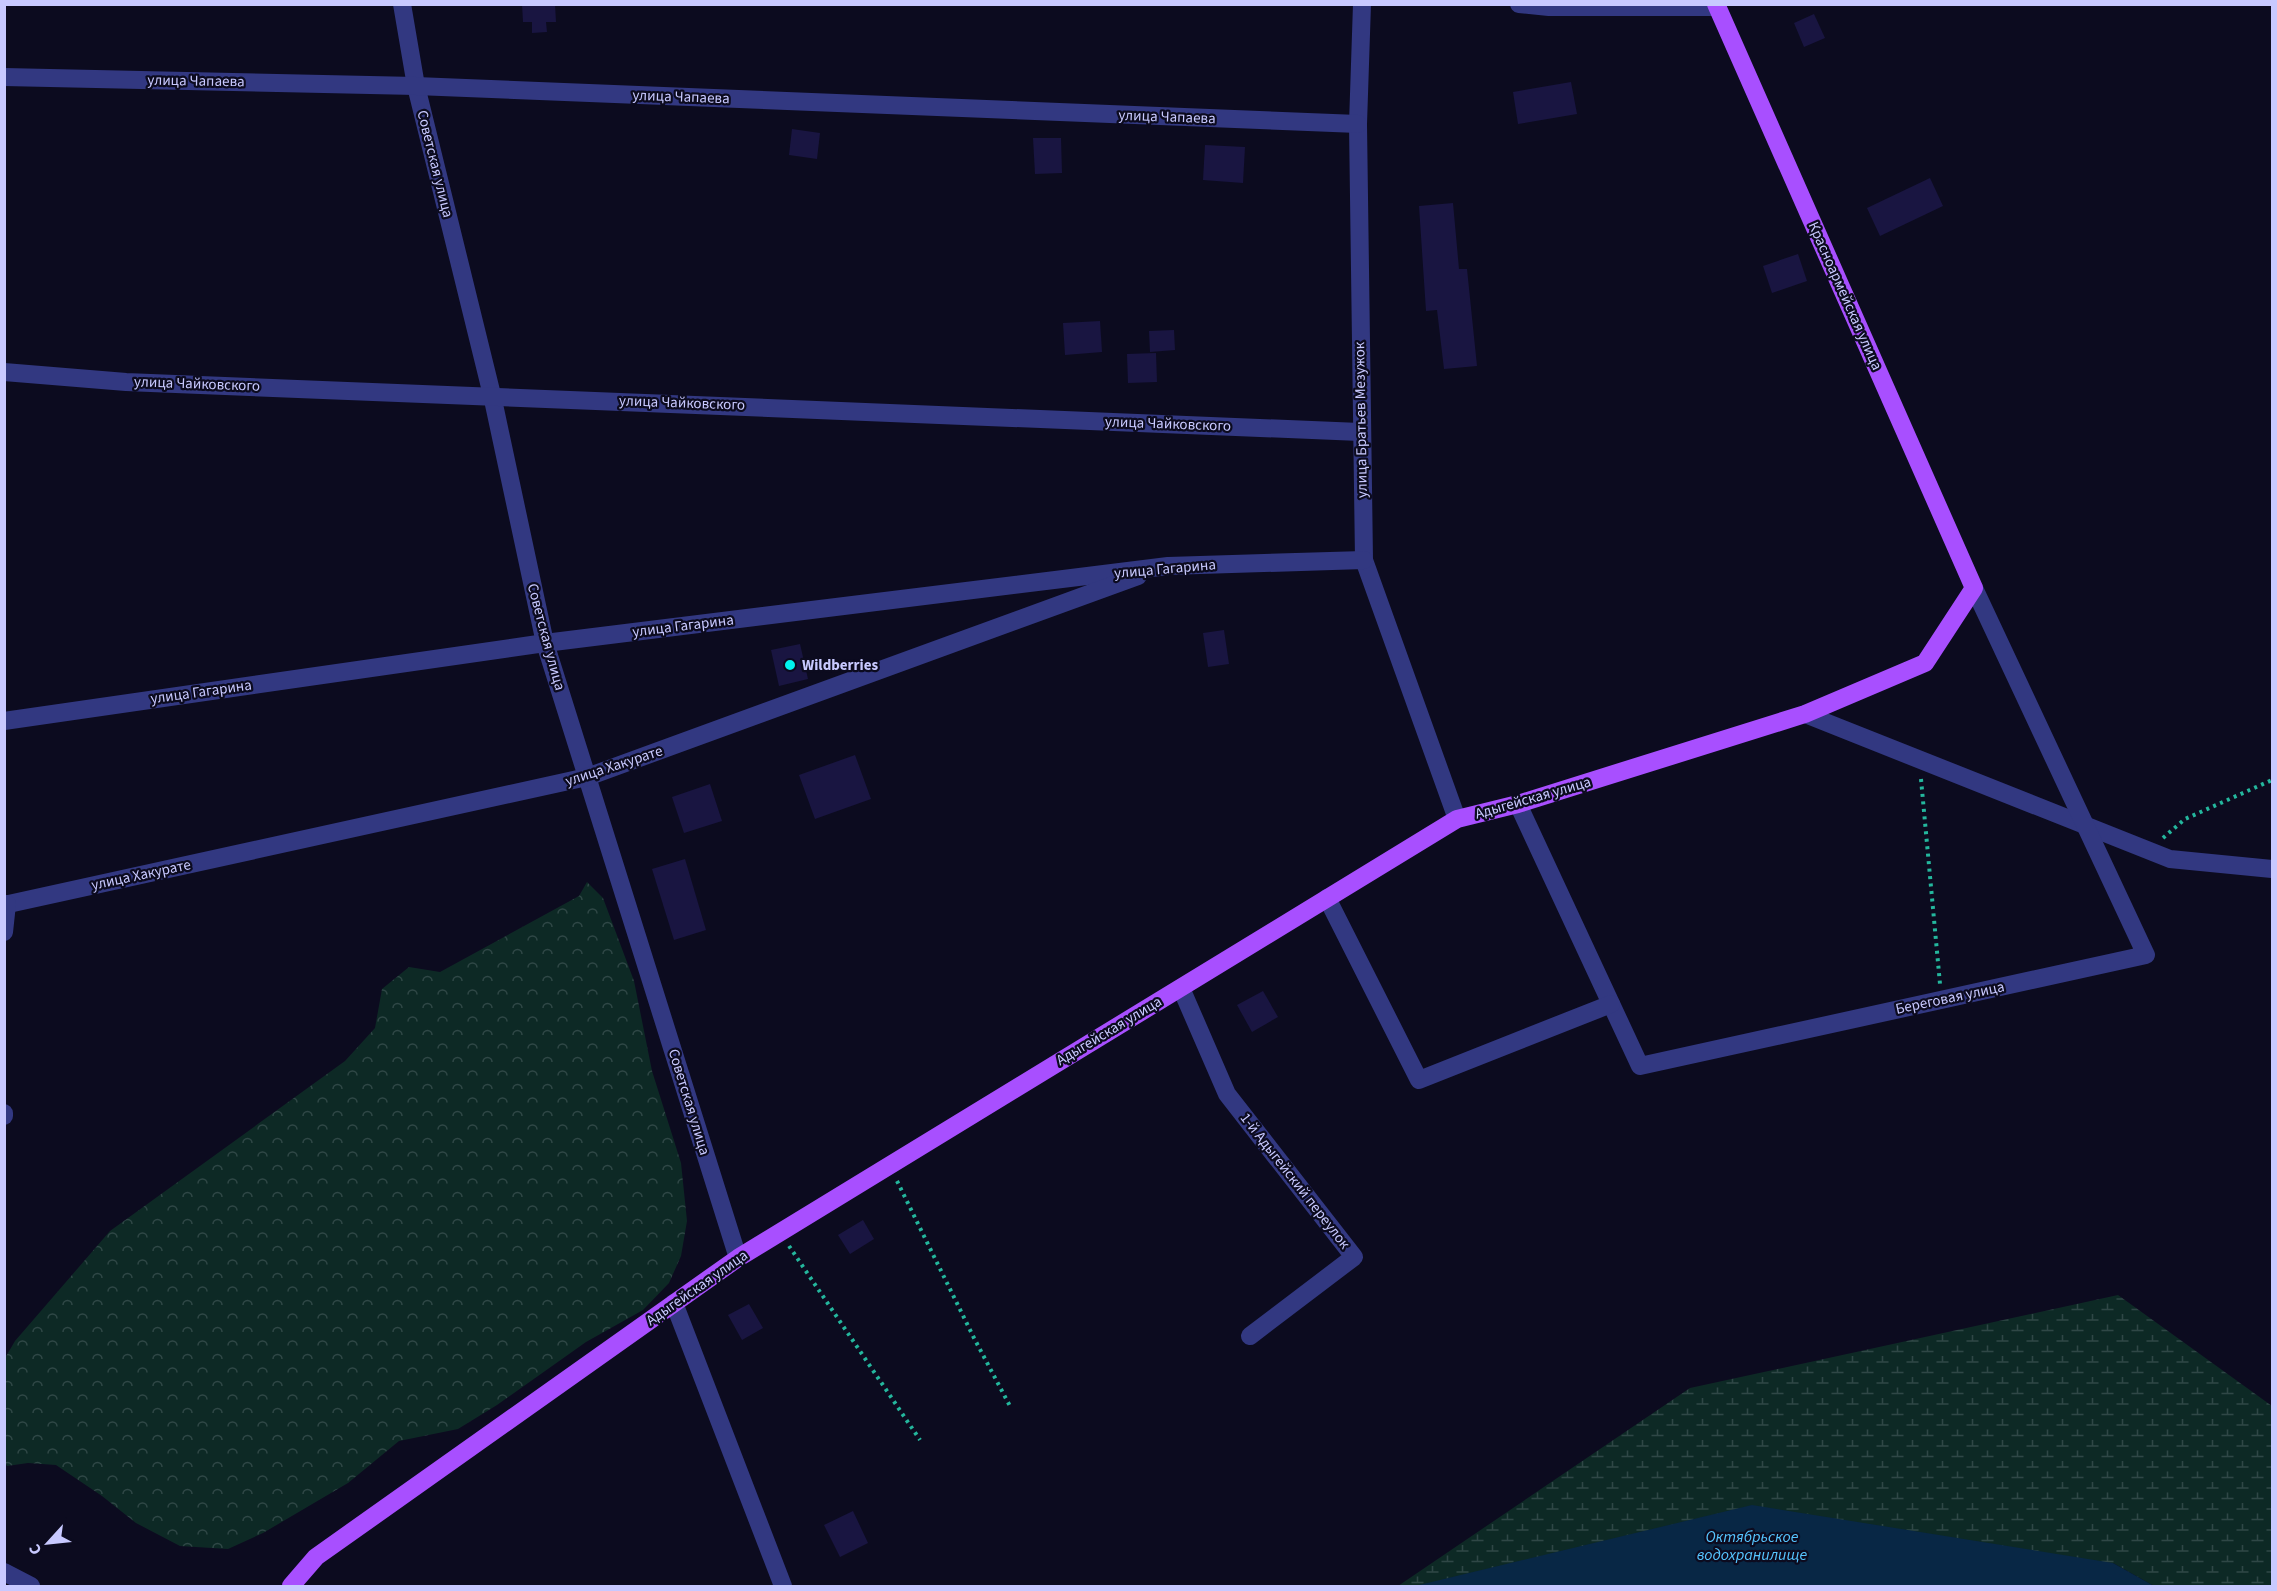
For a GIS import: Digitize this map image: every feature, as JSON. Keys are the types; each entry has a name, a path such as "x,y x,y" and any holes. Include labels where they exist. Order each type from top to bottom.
{"main road":[{"name":"Красноармейская улица","path":"1717,6 1974,588"},
{"name":"Адыгейская улица","path":"291,1587 316,1557 738,1258 1457,819 1518,804 1805,714 1925,663 1974,588"}],"street":[{"name":"Советская улица","path":"402,4 416,86 492,395 545,643 738,1258"},
{"name":"улица Братьев Мезужок","path":"1362,4 1358,124 1360,432 1364,560 1457,819"},
{"path":"1519,4 1549,7 1717,6"},
{"name":"улица Чапаева","path":"4,77 416,86 1358,124"},
{"name":"улица Чайковского","path":"4,372 126,382 492,395 1360,432"},
{"name":"улица Гагарина","path":"4,721 545,643 1168,566 1364,560"},
{"name":"улица Хакурате","path":"6,905 587,777 1168,566"},
{"name":"Береговая улица","path":"1518,804 1640,1066 2146,955 1974,588"},
{"path":"1805,714 2170,860 2272,869"},
{"path":"1327,898 1419,1080 1611,1004"},
{"path":"4,932 6,905"},
{"name":"1-й Адыгейский переулок","path":"1181,988 1227,1094 1354,1257 1250,1336"},
{"path":"674,1303 783,1587"},
{"path":"4,1572 31,1587"}],"path":[{"path":"1920,760 1936,964 1943,999"},
{"path":"2154,853 2166,834 2185,819 2272,780"},
{"path":"890,1165 974,1338 1011,1408"},
{"path":"780,1232 920,1440"}],"green space":[{"path":"587,882 603,898 634,981 652,1071 681,1163 687,1221 681,1256 669,1283 643,1310 586,1342 497,1405 458,1429 399,1441 348,1483 263,1533 228,1549 180,1546 136,1523 102,1496 56,1465 28,1463 7,1466 5,1463 5,1358 15,1341 110,1231 345,1061 375,1028 382,989 409,967 440,972 579,896"},
{"path":"2118,1295 2272,1406 2272,1586 2154,1586 2113,1563 1398,1586 1690,1388"}],"water":[{"name":"Октябрьское водохранилище","path":"1752,1505 2113,1563 2154,1586 1415,1586"}],"building":[{"path":"522,4 555,4 556,22 546,22 547,32 532,33 532,22 523,22"},
{"path":"1814,14 1825,38 1804,47 1794,23"},
{"path":"1571,82 1577,114 1518,124 1513,92"},
{"path":"792,129 820,133 817,159 789,155"},
{"path":"1033,138 1061,138 1062,173 1035,174"},
{"path":"1205,145 1245,147 1243,183 1203,180"},
{"path":"1930,178 1943,206 1880,236 1867,208"},
{"path":"1453,203 1459,269 1467,269 1477,366 1444,369 1437,310 1426,311 1419,206"},
{"path":"1798,254 1807,281 1772,293 1763,266"},
{"path":"1100,321 1102,352 1065,355 1063,323"},
{"path":"1174,330 1175,350 1150,352 1149,331"},
{"path":"1156,353 1157,382 1128,383 1127,354"},
{"path":"1224,630 1229,664 1208,667 1203,633"},
{"name":"Wildberries","path":"800,644 808,679 779,686 771,650"},
{"path":"855,755 871,799 815,819 799,775"},
{"path":"710,784 722,821 684,833 672,797"},
{"path":"685,859 706,930 674,940 652,869"},
{"path":"1263,991 1278,1017 1252,1032 1237,1005"},
{"path":"863,1220 874,1239 850,1254 838,1235"},
{"path":"749,1304 763,1328 742,1340 728,1315"},
{"path":"853,1511 868,1543 840,1557 824,1525"}],"place":[{"name":"Wildberries","path":"790,665"}]}
